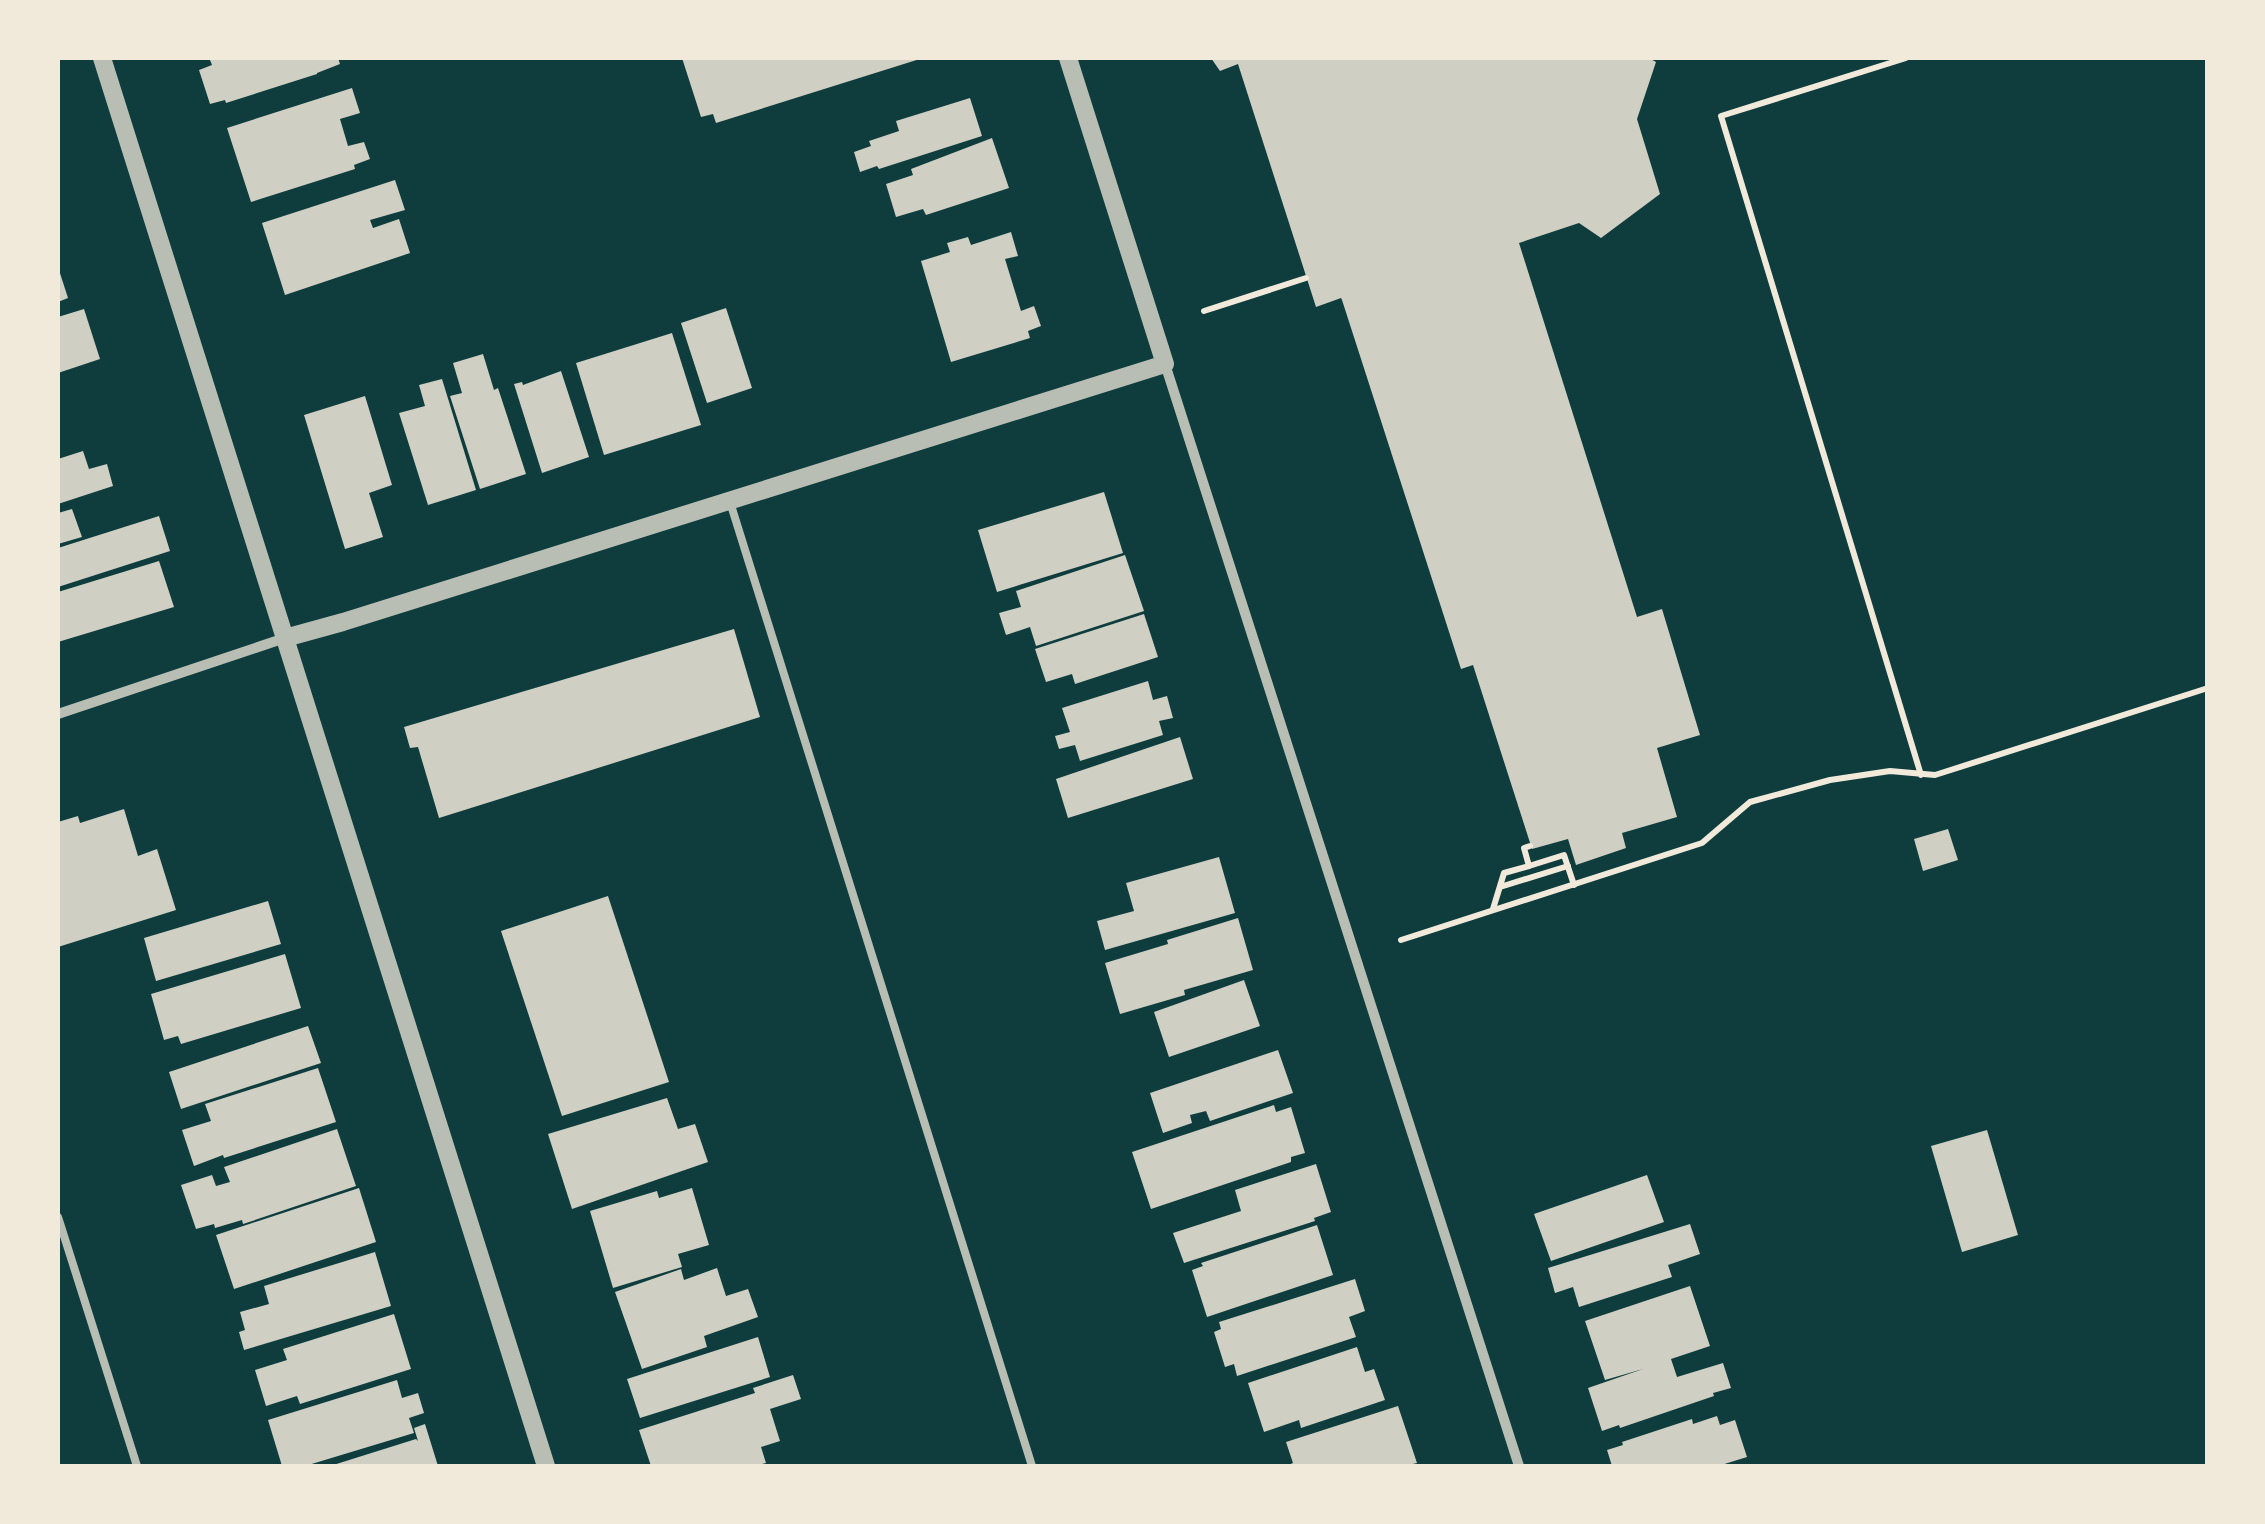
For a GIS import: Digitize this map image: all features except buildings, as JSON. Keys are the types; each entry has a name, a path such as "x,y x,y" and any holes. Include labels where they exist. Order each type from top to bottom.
{"street":[{"path":"102,58 546,1466"},
{"path":"1068,58 1519,1466"},
{"path":"58,714 286,638 1165,364"}],"lane":[{"path":"730,501 1032,1466"},
{"path":"58,1217 137,1466"}],"path":[{"path":"1906,58 1721,116 1921,774"},
{"path":"1204,310 1306,278"},
{"path":"1401,940 1702,843 1750,802 1890,771 1936,774 2208,688"},
{"path":"1529,866 1524,848 1530,846"},
{"path":"1492,910 1504,874 1564,855 1574,885"},
{"path":"1499,888 1568,866"}]}
